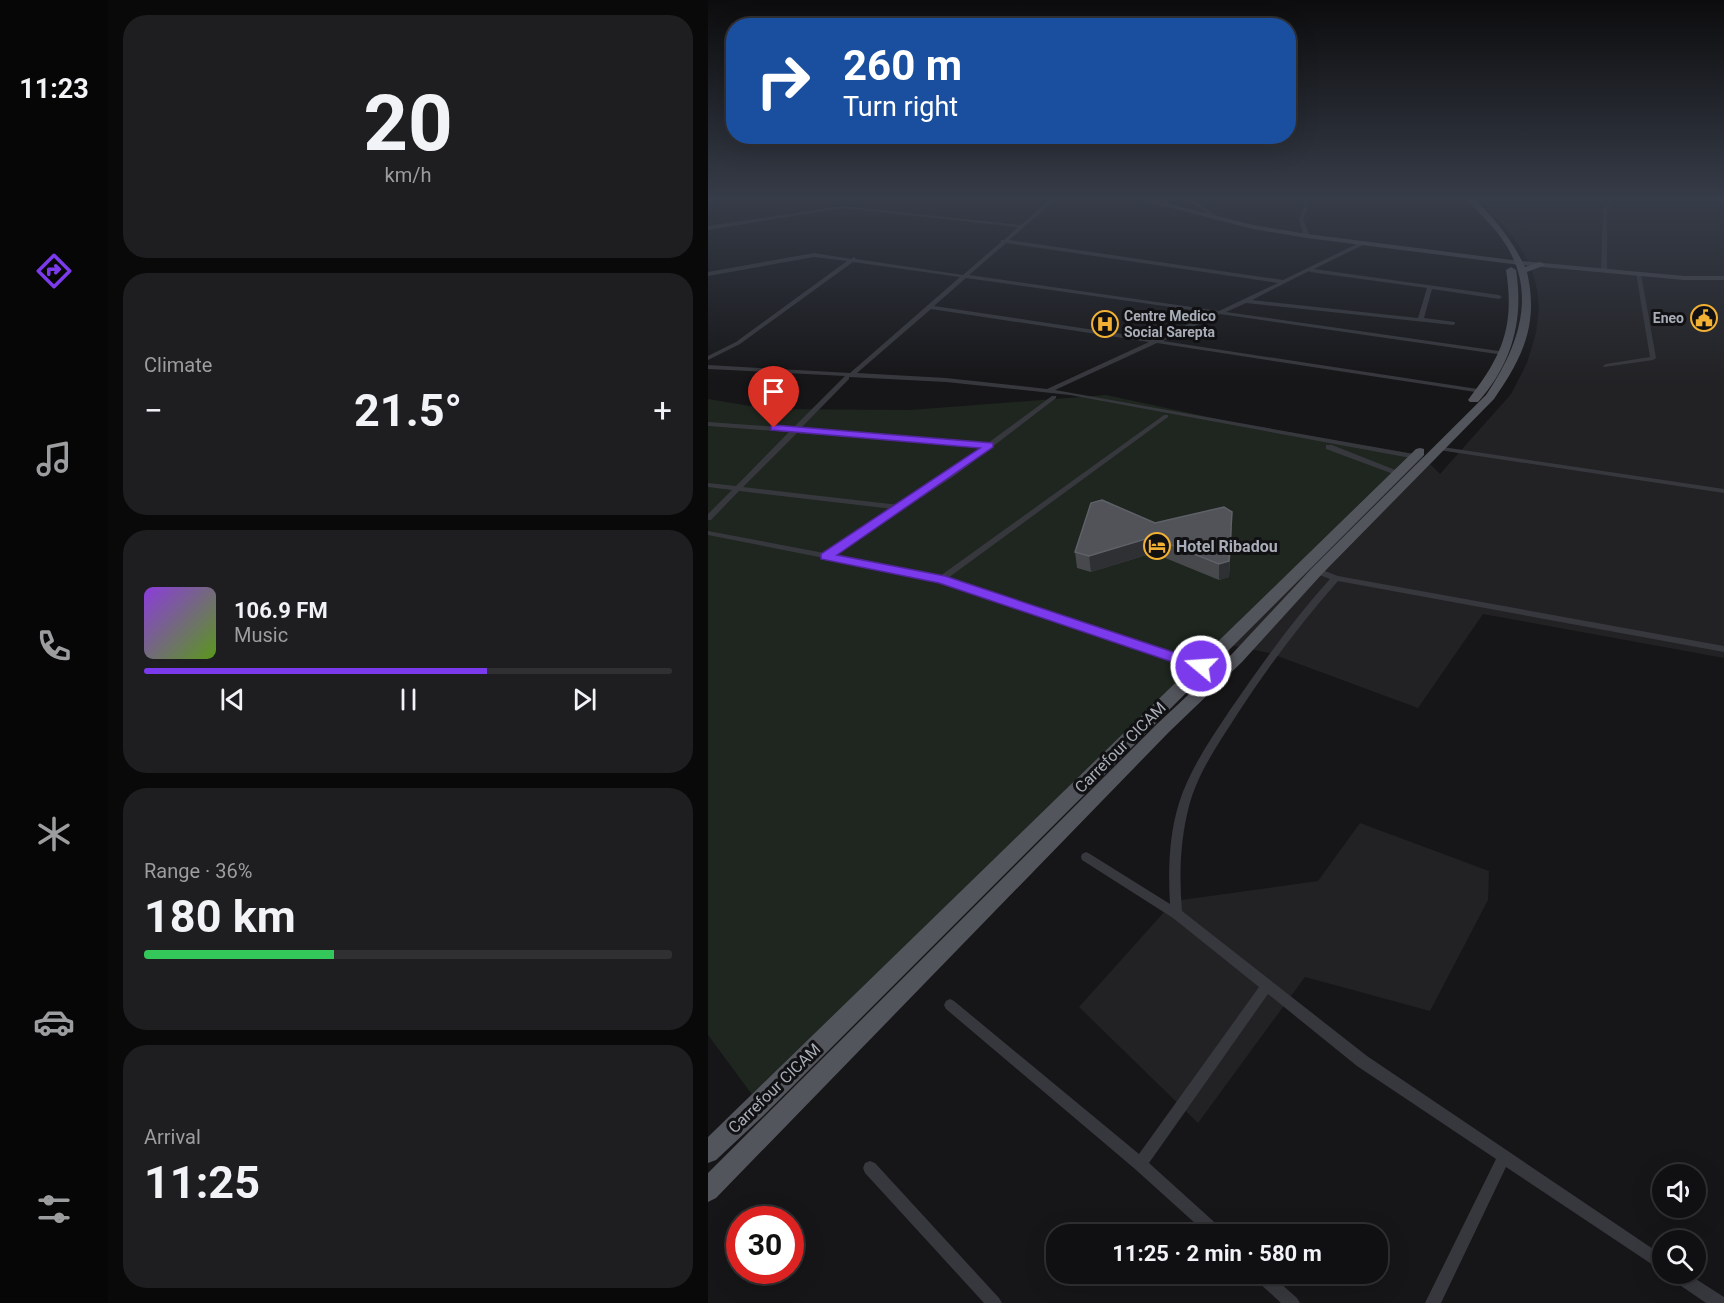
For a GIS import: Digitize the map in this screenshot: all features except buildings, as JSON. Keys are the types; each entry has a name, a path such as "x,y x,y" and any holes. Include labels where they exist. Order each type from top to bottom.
{"main road":[{"path":"1514,260 1516,263 1540,265"},
{"path":"708,1190 1163,728 1237,658 1317,571 1490,397 1514,361 1528,321 1527,293 1515,260"},
{"name":"Carrefour CICAM","path":"708,1152 1482,391 1503,353 1515,318 1516,263"}],"street":[{"path":"708,274 787,260"},
{"path":"708,358 738,343 854,260 1503,353"},
{"path":"708,518 850,376 983,260"},
{"path":"1132,260 1285,282"},
{"path":"1047,391 1330,260"},
{"path":"1497,260 1638,274 1724,278"},
{"path":"1604,260 1604,270"},
{"path":"1540,265 1558,266"},
{"path":"1310,270 1499,297"},
{"path":"1606,366 1653,358 1638,274"},
{"path":"1420,320 1430,287"},
{"path":"1245,301 1453,323"},
{"path":"931,307 1482,391"},
{"path":"708,369 850,376 1047,391 1416,457"},
{"path":"850,376 1054,397 1166,416 1336,449 1399,473"},
{"path":"825,556 990,445 1054,397"},
{"path":"941,579 1166,416"},
{"path":"708,424 990,445"},
{"path":"1439,448 1724,492"},
{"path":"708,485 900,507"},
{"path":"708,533 941,579 1201,666"},
{"path":"1317,571 1336,578 1724,649"},
{"path":"1177,914 1173,879 1184,806 1200,762 1259,673 1309,608 1336,578"},
{"path":"1086,857 1177,914 1362,1061 1652,1257"},
{"path":"1140,1164 1267,986"},
{"path":"950,1005 1140,1164 1206,1224"},
{"path":"1433,1303 1504,1157"},
{"path":"870,1168 994,1303"},
{"path":"1271,1284 1292,1303"},
{"path":"1691,1284 1719,1303"}],"shaded area":[{"path":"1527,260 1724,260 1724,658 1483,614 1418,708 1269,653 1230,645 1421,455 1440,474 1511,394 1527,363 1536,333 1539,307 1531,266"},
{"path":"1106,395 1260,428 1421,455 762,1108 708,1035 708,399 769,409 911,410"},
{"path":"1360,823 1489,871 1488,900 1430,1011 1305,977 1198,1123 1079,1007 1174,901 1318,881"}],"place":[{"name":"Eneo","path":"1704,318"},
{"name":"Centre Medico Social Sarepta","path":"1105,324"},
{"name":"Hotel Ribadou","path":"1157,546"}],"route":[{"path":"774,428 990,445 954,472 825,556 941,579 1201,666"}]}
